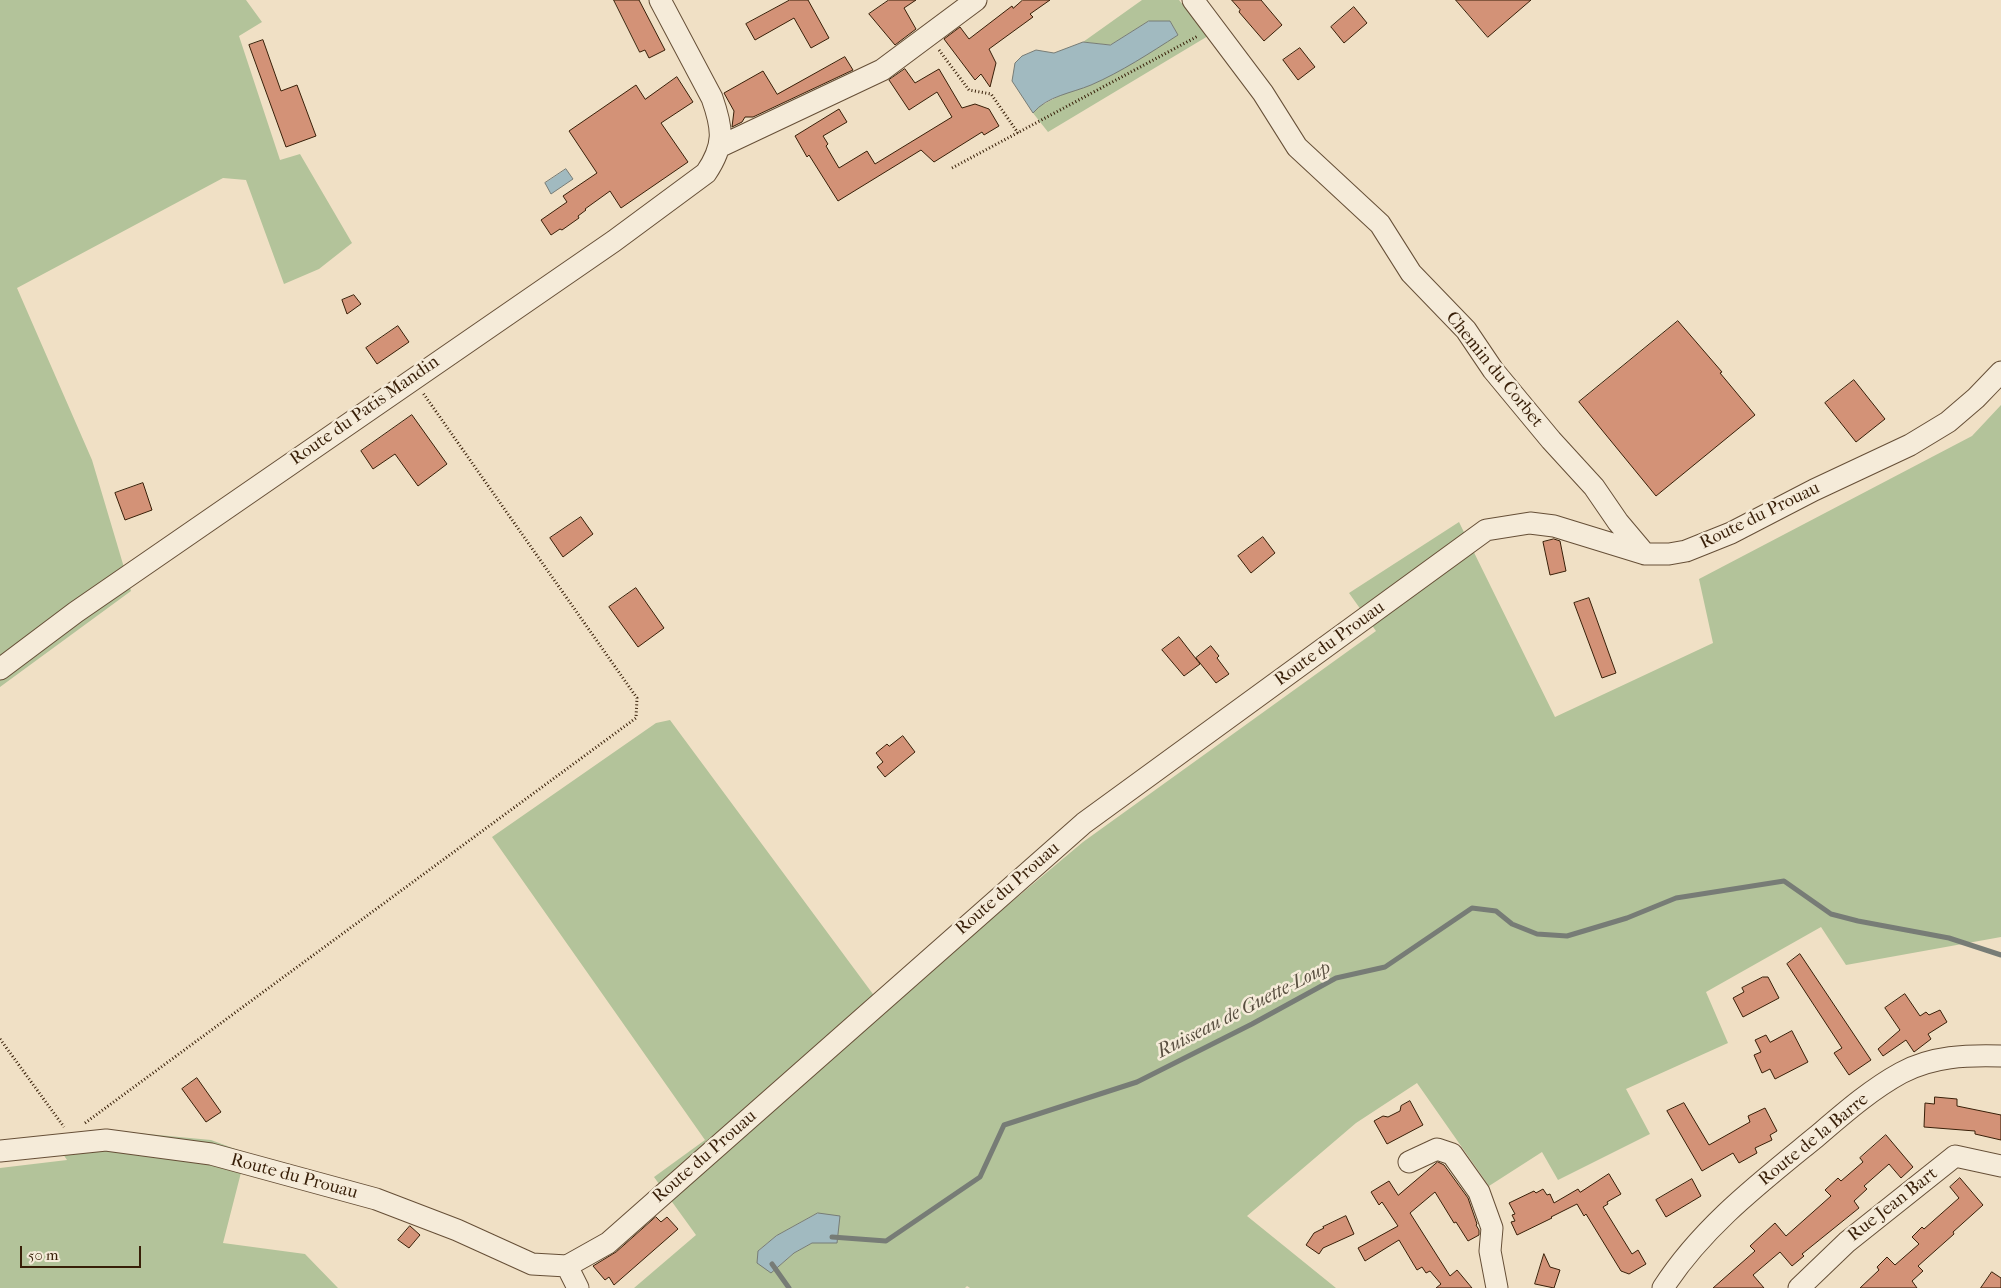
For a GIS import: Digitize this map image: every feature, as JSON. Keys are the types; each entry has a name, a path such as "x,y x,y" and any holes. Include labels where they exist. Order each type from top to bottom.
{"street":[{"path":"660,0 712,98 721,133 721,146 882,70 976,0"},
{"name":"Chemin du Corbet","path":"1194,0 1263,93 1297,147 1380,224 1411,273 1466,330 1493,370 1550,440 1594,487 1618,522 1645,554"},
{"name":"Route du Patis Mandin","path":"0,669 76,612 412,378 614,241 706,173 716,159 721,146"},
{"name":"Route du Prouau","path":"0,1151 106,1140 211,1154 376,1200 457,1230 532,1264 567,1266 608,1243 1084,823 1486,530 1530,523 1554,526 1645,554 1668,554 1686,551 1731,533 1814,490 1910,445 1948,422 1976,398 2001,372"},
{"name":"Route de la Barre","path":"1663,1288 1707,1231 1778,1168 1866,1096 1902,1072 1932,1061 1970,1055 2001,1056"},
{"path":"1409,1162 1437,1150 1452,1154 1479,1192 1492,1228 1490,1251 1497,1288"},
{"name":"Rue Jean Bart","path":"1799,1288 1847,1242 1955,1156 2001,1166"},
{"path":"567,1266 578,1288"}],"path":[{"path":"952,168 1214,28"},
{"path":"928,36 969,90 991,94 1018,132"},
{"path":"76,1143 81,1126 636,718 637,698 412,378"},
{"path":"0,1039 76,1143"}],"green space":[{"path":"0,0 246,0 262,22 239,36 280,160 300,154 352,243 319,269 284,284 246,180 223,178 17,288 92,460 131,591 0,687"},
{"path":"1142,0 1179,0 1208,36 1048,132 1033,113 1038,107 1065,93 1091,85 1178,35 1170,21 1149,21 1110,45 1083,42"},
{"path":"2001,405 2001,937 1846,965 1821,927 1706,992 1728,1043 1626,1089 1650,1134 1558,1180 1542,1152 1489,1186 1417,1083 1356,1123 1247,1216 1336,1288 970,1288 967,1286 965,1288 634,1288 696,1235 654,1177 705,1140 492,837 656,723 670,720 884,1009 1083,842 1376,631 1349,593 1459,522 1555,717 1713,643 1699,579 1972,436","holes":["818,1213 836,1243 812,1243 794,1253 771,1273 758,1251 776,1236"]},
{"path":"137,1133 211,1140 246,1153 223,1243 305,1254 338,1288 0,1288 0,1168 67,1160 53,1139 82,1135"}],"water":[{"path":"1149,21 1170,21 1178,35 1113,74 1091,85 1052,99 1033,113 1012,81 1015,63 1022,56 1036,50 1054,53 1083,42 1110,45"},
{"path":"566,169 573,179 551,194 545,183"},
{"path":"818,1213 840,1216 837,1243 812,1243 794,1253 771,1273 757,1263 758,1251 776,1236"}],"building":[{"path":"614,0 639,0 665,50 649,58 645,50 640,52"},
{"path":"790,0 808,0 829,38 811,48 794,18 755,40 746,24"},
{"path":"889,0 916,0 904,8 916,29 895,45 869,14"},
{"path":"1023,0 1050,0 1030,14 1033,17 989,49 996,63 990,87 981,74 975,80 944,39 960,27 969,39 1012,6 1013,8"},
{"path":"1232,0 1261,0 1282,25 1264,41 1239,12 1240,10"},
{"path":"1456,0 1531,0 1488,37"},
{"path":"1354,7 1367,23 1344,43 1331,27"},
{"path":"263,40 281,91 297,85 316,136 286,147 249,45"},
{"path":"1300,48 1315,67 1298,80 1283,60"},
{"path":"845,57 853,70 753,117 745,117 742,122 732,127 734,111 724,93 763,71 777,94"},
{"path":"905,69 915,83 939,69 962,108 975,104 989,109 999,126 984,135 982,132 934,162 921,150 838,201 809,155 807,157 795,136 839,109 847,122 823,136 828,144 826,146 839,168 867,151 875,164 952,117 937,92 909,110 889,80"},
{"path":"677,77 693,102 661,123 688,162 621,208 610,191 585,209 578,216 579,218 551,235 541,220 567,202 563,196 597,173 569,131 636,85 645,99"},
{"path":"354,295 361,304 347,314 342,300"},
{"path":"1678,321 1722,372 1720,373 1755,415 1656,496 1579,402"},
{"path":"398,326 409,342 377,364 366,348"},
{"path":"1854,380 1885,419 1856,442 1825,403"},
{"path":"412,415 447,464 418,486 395,454 373,469 361,451"},
{"path":"143,483 152,510 125,520 115,493"},
{"path":"581,517 593,534 563,557 550,538"},
{"path":"1263,537 1275,553 1251,573 1238,556"},
{"path":"1554,539 1560,541 1566,571 1550,575 1543,542"},
{"path":"636,588 664,628 638,647 609,607"},
{"path":"1589,598 1616,673 1602,678 1574,603"},
{"path":"1179,637 1200,664 1184,676 1162,650"},
{"path":"1211,646 1229,674 1216,683 1196,658"},
{"path":"903,736 915,752 885,777 877,767 883,762 876,753 887,744 889,746"},
{"path":"1800,954 1871,1060 1849,1075 1834,1053 1842,1048 1787,964"},
{"path":"1763,977 1768,977 1779,998 1743,1017 1733,998 1744,992 1742,988"},
{"path":"1905,994 1920,1016 1926,1012 1929,1015 1940,1010 1947,1022 1928,1034 1931,1039 1914,1052 1906,1040 1883,1056 1878,1049 1900,1030 1885,1008"},
{"path":"1792,1031 1808,1062 1775,1079 1770,1069 1762,1073 1754,1055 1761,1052 1755,1040 1766,1035 1770,1042"},
{"path":"197,1078 221,1112 206,1122 182,1089"},
{"path":"1935,1097 1957,1099 1957,1106 2001,1115 2001,1140 1975,1134 1975,1131 1924,1127 1925,1103 1934,1104"},
{"path":"1410,1101 1423,1125 1387,1144 1374,1121 1400,1111 1401,1106"},
{"path":"1684,1103 1709,1145 1750,1122 1748,1116 1765,1108 1777,1131 1770,1135 1772,1140 1755,1148 1757,1153 1739,1163 1733,1153 1702,1171 1667,1111"},
{"path":"1886,1135 1913,1167 1901,1178 1889,1164 1864,1186 1867,1189 1854,1201 1859,1208 1802,1254 1804,1256 1792,1266 1780,1252 1753,1275 1764,1288 1713,1288 1755,1251 1750,1246 1775,1223 1786,1236 1831,1196 1825,1190 1838,1178 1841,1181 1863,1162 1860,1158"},
{"path":"1438,1162 1444,1165 1468,1198 1479,1235 1468,1241 1456,1222 1454,1223 1435,1192 1410,1213 1450,1276 1457,1270 1472,1288 1436,1288 1441,1284 1430,1271 1426,1273 1422,1267 1417,1270 1399,1240 1365,1261 1358,1248 1398,1226 1382,1202 1379,1205 1371,1192 1389,1181 1398,1195"},
{"path":"1609,1174 1621,1194 1607,1202 1608,1204 1603,1207 1632,1254 1638,1250 1646,1264 1629,1274 1621,1271 1586,1214 1584,1216 1577,1204 1517,1235 1511,1222 1515,1221 1512,1215 1515,1214 1509,1203 1534,1191 1536,1193 1543,1189 1547,1195 1550,1194 1554,1203 1578,1189 1580,1192"},
{"path":"1960,1178 1983,1205 1918,1266 1923,1271 1912,1281 1917,1288 1860,1288 1879,1270 1877,1267 1887,1257 1895,1265 1919,1244 1912,1237 1922,1227 1924,1229 1959,1198 1950,1187"},
{"path":"1692,1179 1701,1196 1666,1217 1656,1200"},
{"path":"1346,1216 1354,1234 1323,1248 1319,1254 1306,1245 1314,1233"},
{"path":"656,1217 661,1222 667,1217 678,1229 614,1285 609,1277 605,1280 593,1266 616,1252"},
{"path":"410,1226 420,1235 409,1248 398,1240"},
{"path":"1544,1254 1550,1267 1560,1270 1554,1288 1535,1284"},
{"path":"1992,1272 2001,1278 2001,1288 1981,1288"}],"waterway":[{"name":"Ruisseau de Guette-Loup","path":"832,1237 886,1241 980,1177 1004,1125 1137,1082 1252,1024 1336,978 1385,967 1472,908 1496,911 1512,924 1537,934 1567,936 1627,918 1676,898 1784,881 1831,914 1949,938 2001,955"},
{"name":"Ruisseau de Guette-Loup","path":"772,1264 789,1288"}]}
